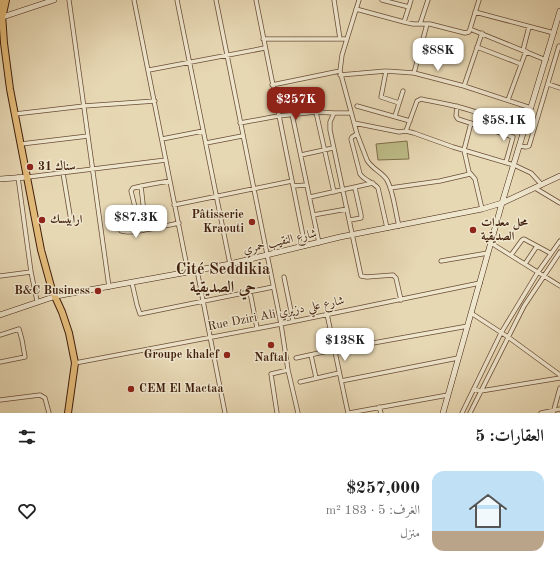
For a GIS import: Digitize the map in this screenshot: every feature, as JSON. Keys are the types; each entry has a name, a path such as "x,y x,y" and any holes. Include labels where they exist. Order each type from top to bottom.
{"main road":[{"path":"1,0 2,41 44,266 69,334 75,363 68,413"},
{"path":"1,18 6,0"},
{"path":"1,18 54,0"},
{"path":"443,413 502,203 560,11"},
{"path":"0,180 28,176"},
{"name":"شارع النقيب حمري","path":"0,314 56,296 230,264 267,254 353,235 482,209 502,203 560,176"}],"street":[{"path":"69,0 109,287"},
{"path":"134,0 188,272"},
{"path":"177,0 230,264"},
{"path":"216,0 242,136 281,324 288,370 298,413"},
{"path":"256,0 305,246"},
{"path":"334,0 340,38"},
{"path":"359,0 341,60 340,73 357,134 369,165 384,176 390,188 399,226"},
{"path":"382,0 409,7"},
{"path":"404,22 411,0"},
{"path":"420,24 428,0"},
{"path":"356,9 404,22 427,24 465,33 469,32 479,0"},
{"path":"475,12 554,34"},
{"path":"414,73 427,24"},
{"path":"508,100 521,64 529,27"},
{"path":"470,29 546,60"},
{"path":"464,86 482,33"},
{"path":"264,39 347,39"},
{"path":"520,146 529,146 559,46"},
{"path":"477,47 521,64"},
{"path":"149,70 265,48"},
{"path":"386,71 381,97 399,104"},
{"path":"272,85 340,73 386,71 414,73 464,86 531,108"},
{"path":"548,84 560,88"},
{"path":"395,116 403,91"},
{"path":"406,131 414,107 419,99 457,106 487,117 489,120 488,129"},
{"path":"15,114 84,106 155,101"},
{"path":"357,106 410,121"},
{"path":"457,106 456,117 458,119 513,138 506,162"},
{"path":"240,123 292,114 316,112 334,114 351,112"},
{"path":"316,112 334,192"},
{"path":"292,114 319,243"},
{"path":"334,114 330,122 333,148 362,276 394,275 401,300"},
{"path":"354,123 399,132 406,131 506,162 531,173 542,185"},
{"path":"471,123 464,150 470,174 475,179 482,209"},
{"path":"162,139 203,131"},
{"path":"357,134 351,139 360,174 378,188 387,228"},
{"path":"21,144 88,136"},
{"path":"206,143 242,136"},
{"path":"301,155 333,148"},
{"path":"28,176 166,160"},
{"path":"64,173 71,221"},
{"path":"390,188 440,181 470,174"},
{"path":"18,177 31,272 37,302"},
{"path":"141,186 144,213 137,215 131,190 132,188 141,186 170,181"},
{"path":"174,205 292,181"},
{"path":"310,197 373,183"},
{"path":"293,186 307,185"},
{"path":"350,220 361,218 362,215 355,188"},
{"path":"535,188 560,203"},
{"path":"313,215 348,209"},
{"path":"113,213 121,231 123,232 179,223"},
{"path":"470,413 524,306 560,253 552,252 537,246 526,239 523,239 511,255"},
{"path":"462,413 501,333 538,272 560,241"},
{"path":"491,243 560,286"},
{"path":"525,264 537,246"},
{"path":"441,261 488,253"},
{"path":"197,270 225,413"},
{"path":"0,276 31,272"},
{"path":"284,277 294,321"},
{"path":"132,282 140,314 273,287"},
{"name":"Rue Dziri Ali شارع علي دزيري","path":"75,363 480,284"},
{"path":"250,292 257,328"},
{"path":"518,304 524,306"},
{"path":"472,313 508,337 560,376"},
{"path":"327,314 348,413 448,395"},
{"path":"334,350 468,326"},
{"path":"0,336 19,329 25,357 0,362"},
{"path":"296,358 328,351"},
{"path":"310,355 316,378"},
{"path":"341,381 458,358"},
{"path":"278,413 271,374 288,370"},
{"path":"300,382 339,373"},
{"path":"474,389 482,391 560,376"},
{"path":"554,412 560,388"},
{"path":"0,400 40,395 45,398 49,413"},
{"path":"379,407 381,413"},
{"path":"541,413 554,412 560,409"}],"shaded area":[{"path":"407,141 409,159 378,160 376,144"}],"place":[{"name":"سناك 31","path":"30,167"},
{"name":"ارابيسك","path":"42,220"},
{"name":"Pâtisserie Kraouti","path":"252,222"},
{"name":"محل معدات الصديقية","path":"473,230"},
{"name":"B&C Business","path":"98,291"},
{"name":"Naftal","path":"271,345"},
{"name":"Groupe khalef","path":"227,355"},
{"name":"CEM El Mactaa","path":"131,389"}],"district":[{"name":"Cité Seddikia حي الصديقية","path":"223,279"}]}
